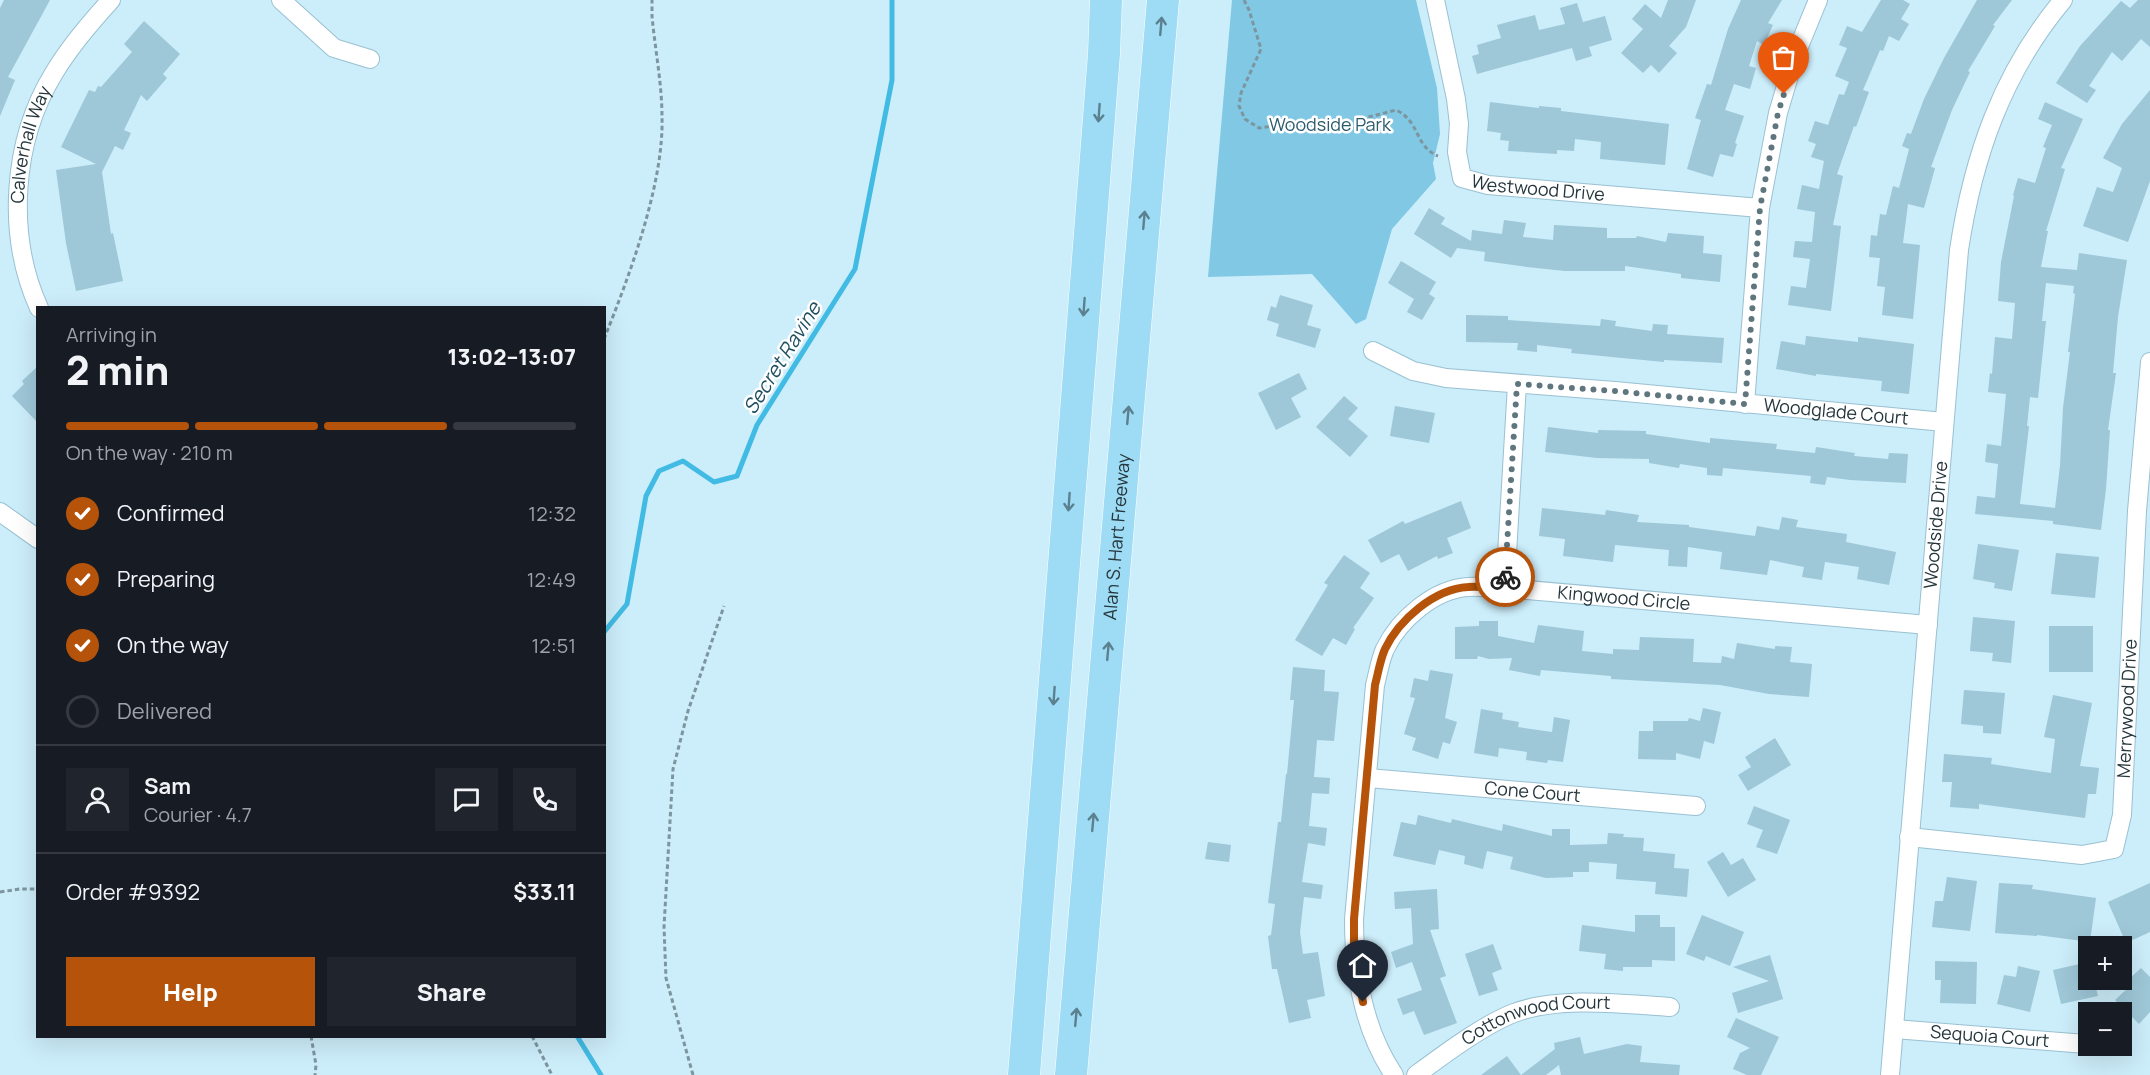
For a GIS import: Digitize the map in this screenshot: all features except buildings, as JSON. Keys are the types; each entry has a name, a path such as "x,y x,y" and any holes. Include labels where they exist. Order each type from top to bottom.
{"highway":[{"path":"1024,1075 1106,0"},
{"name":"Alan S. Hart Freeway","path":"1071,1075 1163,0"}],"street":[{"name":"Calverhall Way","path":"38,306 24,265 18,226 19,186 26,141 53,74 86,28 111,0"},
{"path":"281,0 334,48 370,59"},
{"path":"1745,404 1760,208 1778,113 1795,56 1818,0"},
{"name":"Woodside Drive","path":"1890,1075 1959,250 1966,204 1978,157 2009,81 2030,46 2063,0"},
{"name":"Westwood Drive","path":"1438,1 1456,99 1459,124 1457,152 1462,178 1488,185 1760,208"},
{"name":"Woodglade Court","path":"1373,351 1413,371 1446,378 1615,391 1944,422"},
{"name":"Merrywood Drive","path":"1910,837 2082,855 2114,849 2122,815 2137,510 2150,362"},
{"path":"1505,588 1517,384"},
{"path":"0,512 36,538"},
{"name":"Kingwood Circle","path":"1394,1075 1383,1059 1367,1019 1354,955 1355,909 1375,685 1385,650 1399,628 1419,608 1440,594 1466,587 1505,588 1928,625"},
{"name":"Cone Court","path":"1368,778 1696,806"},
{"name":"Cottonwood Court","path":"1416,1075 1450,1050 1514,1013 1557,1004 1603,1002 1671,1007"},
{"name":"Sequoia Court","path":"1894,1029 2078,1043"}],"path":[{"path":"606,333 646,218 660,156 662,118 652,0"},
{"path":"1244,0 1261,49 1241,93 1239,106 1245,120 1258,128 1317,120 1337,122 1357,120 1396,110 1406,115 1416,128 1423,146 1438,156"},
{"path":"693,1075 666,978 664,927 672,780 688,711 724,606"},
{"path":"0,892 36,889"},
{"path":"311,1038 315,1075"},
{"path":"533,1038 552,1075"}],"green space":[{"name":"Woodside Park","path":"1232,0 1416,0 1437,88 1440,134 1433,163 1436,179 1392,229 1366,319 1356,324 1312,274 1208,277"}],"waterway":[{"name":"Secret Ravine","path":"606,630 627,604 646,496 659,471 683,461 714,482 737,476 757,425 855,269 892,80 892,0"},
{"name":"Secret Ravine","path":"578,1038 601,1075"}],"way so far":[{"path":"1505,577 1517,384 1745,404 1760,208 1778,113 1784,94"}],"route":[{"path":"1363,1002 1354,955 1354,919 1375,685 1385,650 1399,628 1419,608 1440,594 1466,587 1505,588 1505,577"}]}
